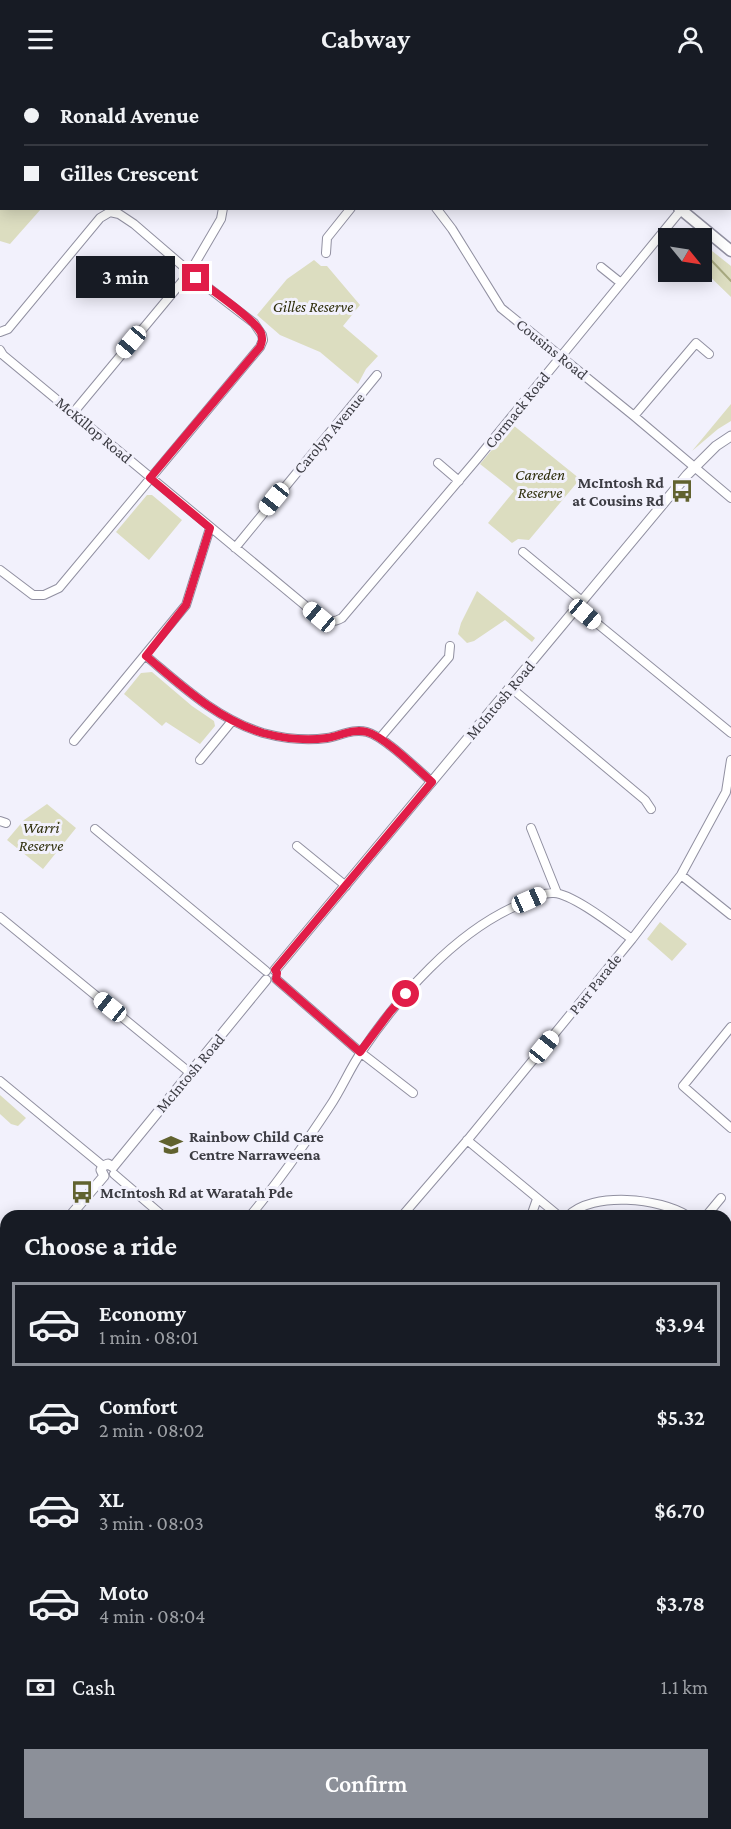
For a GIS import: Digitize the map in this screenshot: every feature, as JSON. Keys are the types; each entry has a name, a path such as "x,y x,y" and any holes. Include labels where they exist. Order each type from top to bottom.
{"main road":[{"path":"681,210 731,251"}],"street":[{"path":"73,412 190,272 221,219 223,210"},
{"path":"327,253 327,238 349,210"},
{"name":"Cousins Road","path":"437,210 501,308 695,466"},
{"name":"Cormack Road","path":"328,622 336,622 342,618 459,481 679,210"},
{"path":"0,332 8,329 100,219 110,212 119,214 134,224 254,323 263,340 260,347 59,588 44,595 33,595 0,570"},
{"path":"601,267 621,283"},
{"path":"634,416 696,344 709,354"},
{"name":"McKillop Road","path":"0,350 3,355 210,528 328,622"},
{"name":"Carolyn Avenue","path":"235,548 377,375"},
{"name":"McIntosh Road","path":"75,1210 695,466 716,446 731,436"},
{"path":"438,463 459,481"},
{"path":"695,466 731,498"},
{"path":"74,741 186,605 210,528"},
{"path":"523,552 579,604 731,733"},
{"path":"380,738 449,657 450,646"},
{"path":"146,656 201,701 232,721 264,733 284,737 316,739 356,731 369,732 380,738 432,782"},
{"path":"510,687 645,800 651,809"},
{"path":"200,760 232,721"},
{"name":"Parr Parade","path":"407,1210 632,939 681,875 726,792 731,760"},
{"path":"531,828 556,893"},
{"path":"96,829 360,1052 412,1093"},
{"path":"297,846 346,886"},
{"path":"681,875 731,915"},
{"path":"255,1210 332,1104 360,1052 390,1012 422,976 459,943 498,914 545,893 556,893 570,898 632,939"},
{"path":"0,917 189,1072"},
{"path":"731,1027 683,1086 731,1128"},
{"path":"0,1082 156,1210"},
{"path":"467,1140 551,1210"},
{"path":"711,1210 721,1198"},
{"path":"533,1210 537,1199"},
{"path":"575,1210 593,1204 639,1200 664,1204 676,1210"}],"green space":[{"path":"0,210 40,210 10,244 0,241"},
{"path":"712,251 731,266 731,297 712,279"},
{"name":"Gilles Reserve","path":"314,260 321,266 327,266 360,305 343,326 378,356 366,369 358,384 320,352 280,335 257,315 287,279"},
{"path":"731,404 731,421 692,451"},
{"name":"Careden Reserve","path":"513,425 580,479 529,540 518,539 512,543 488,523 514,491 480,464"},
{"path":"147,495 152,495 182,520 149,560 116,532"},
{"path":"477,591 535,638 532,642 505,620 474,641 467,643 458,634"},
{"path":"152,672 192,706 214,721 215,726 200,744 166,722 162,726 124,694 141,673"},
{"name":"Warri Reserve","path":"47,804 76,828 43,869 7,840 24,820"},
{"path":"660,922 687,944 672,961 647,939"},
{"path":"0,1095 26,1118 18,1126 11,1124 0,1114"}],"waterway":[{"path":"712,261 731,281"}],"place":[{"name":"McIntosh Rd at Cousins Rd","path":"682,491"},
{"name":"Rainbow Child Care Centre Narraweena","path":"171,1145"},
{"name":"McIntosh Rd at Waratah Pde","path":"82,1192"}],"route":[{"path":"196,278 254,323 263,340 260,347 150,478 210,528 186,605 146,656 201,701 232,721 264,733 307,739 326,738 356,731 369,732 380,738 432,782 275,970 276,979 360,1052 406,994"}]}
